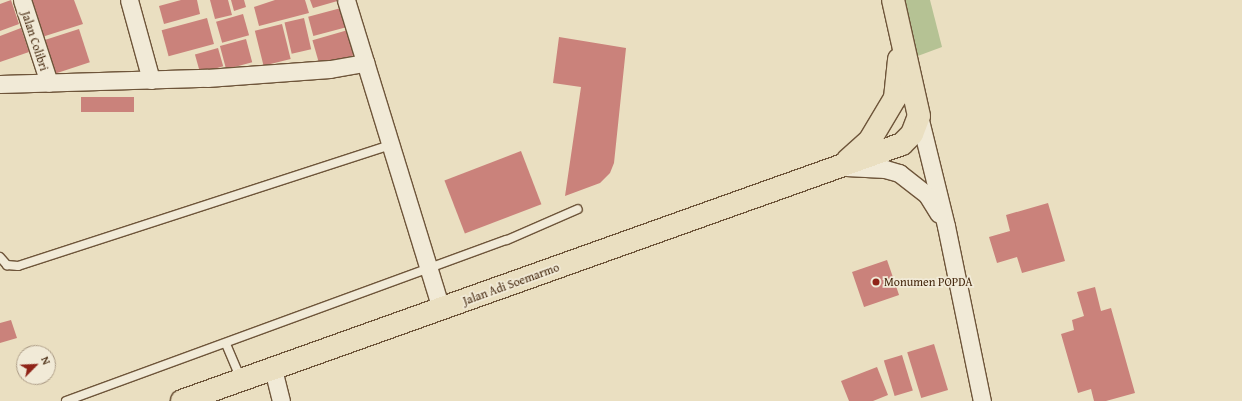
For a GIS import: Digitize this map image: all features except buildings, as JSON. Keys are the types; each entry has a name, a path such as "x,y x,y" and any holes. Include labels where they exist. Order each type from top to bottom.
{"highway":[{"name":"Jalan Adi Soemarmo","path":"893,0 918,116"},
{"name":"Jalan Adi Soemarmo","path":"840,167 870,140 896,98 900,32"},
{"path":"902,144 912,134 918,116"},
{"name":"Jalan Adi Soemarmo","path":"182,401 902,144"}],"street":[{"name":"Jalan Colibri","path":"22,0 48,83"},
{"path":"130,0 150,80"},
{"path":"346,0 441,309"},
{"path":"0,84 150,80 330,69 365,63"},
{"path":"918,116 946,226 982,401"},
{"path":"902,144 920,154 932,168"},
{"path":"840,167 878,168 899,173 927,195 946,226"},
{"path":"273,369 281,401"}],"lane":[{"path":"0,257 7,265 18,266 391,146"},
{"path":"66,401 226,344 429,268 578,209"},
{"path":"226,344 241,380"}],"green space":[{"path":"901,0 930,0 942,47 915,57"}],"place":[{"name":"Monumen POPDA","path":"876,282"}]}
